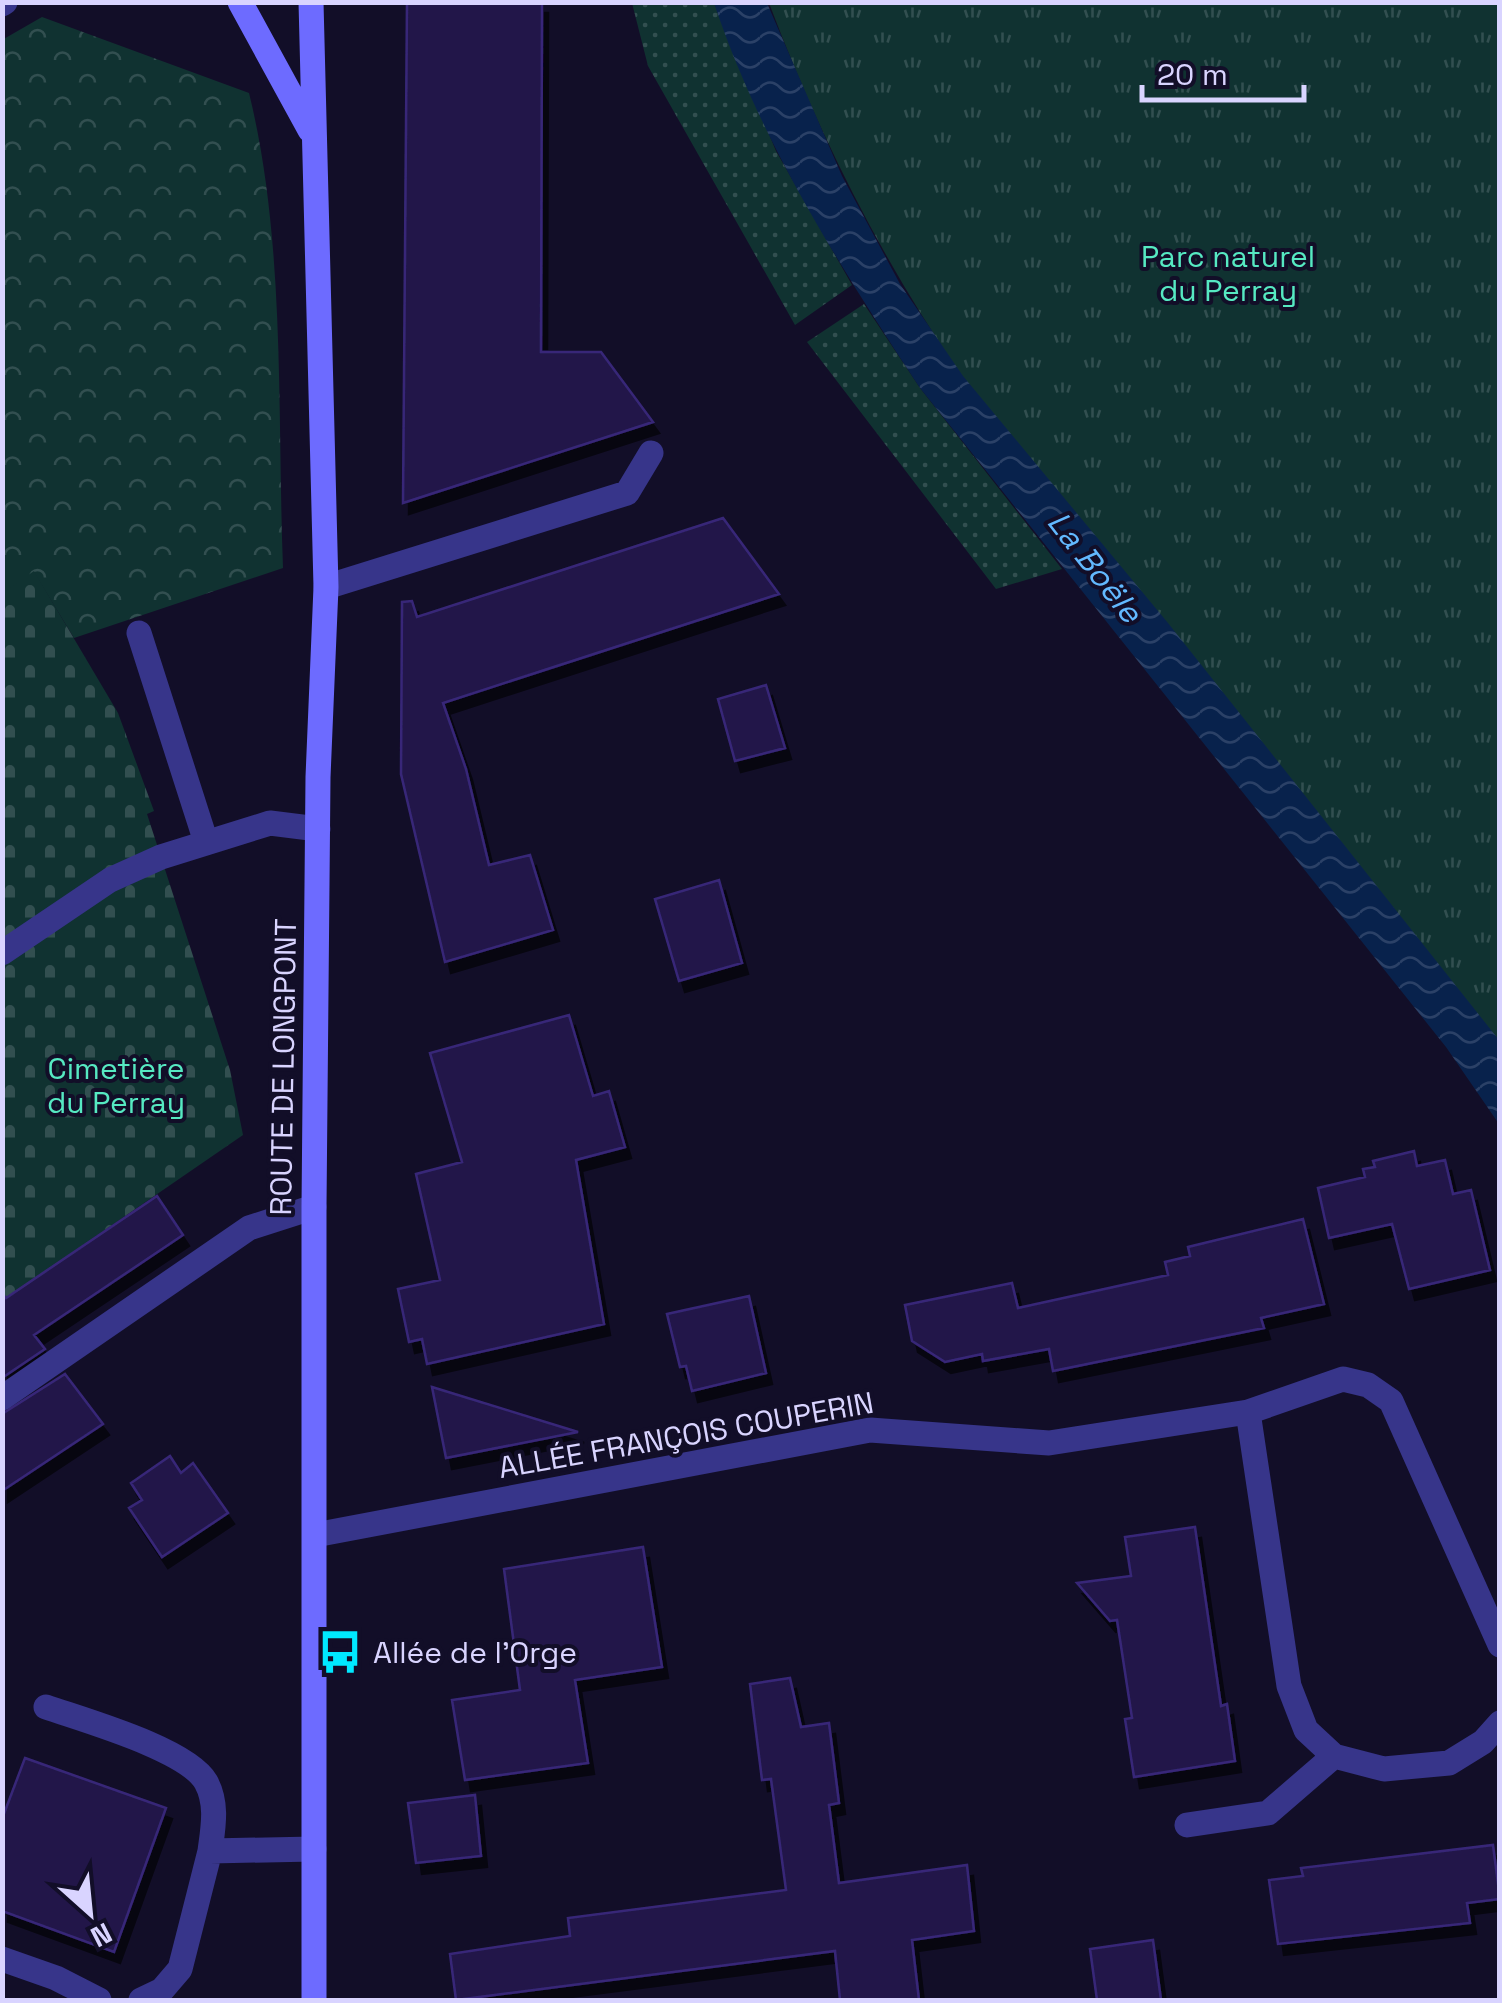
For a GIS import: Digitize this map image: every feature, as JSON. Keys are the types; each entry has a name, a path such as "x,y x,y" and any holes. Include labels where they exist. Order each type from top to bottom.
{"main road":[{"name":"ROUTE DE LONGPONT","path":"240,2 312,134"},
{"name":"ROUTE DE LONGPONT","path":"311,2 326,587 318,829 314,1207 314,2000"}],"street":[{"path":"326,587 627,492 652,453"},
{"path":"139,633 206,842"},
{"path":"2,952 110,880 206,842 270,822 318,829"},
{"path":"2,1398 249,1228 314,1207"},
{"name":"ALLÉE FRANÇOIS COUPERIN","path":"315,1535 870,1430 1050,1444 1248,1412 1344,1379 1368,1384 1391,1401 1500,1645"},
{"path":"1248,1412 1289,1686 1306,1730 1334,1756 1384,1770 1449,1762 1484,1742 1500,1723"},
{"path":"46,1707 162,1748 206,1780 216,1815 180,1970 162,1990 141,2000"},
{"path":"1187,1825 1268,1813 1334,1756"},
{"path":"210,1851 314,1849"},
{"path":"2,1959 56,1978 99,2000"}],"green space":[{"path":"632,3 714,3 776,151 852,285 795,325 648,66"},
{"name":"Parc naturel du Perray","path":"769,3 1499,3 1499,1041 960,373 853,194 808,100"},
{"path":"42,17 249,93 269,209 278,329 283,568 74,638 34,572 3,593 2,40"},
{"path":"864,304 920,388 1062,569 996,589 807,342"},
{"name":"Cimetière du Perray","path":"34,571 118,713 154,811 147,814 230,1070 243,1135 3,1300 2,593"}],"water":[{"name":"La Boële","path":"714,3 767,3 842,176 900,284 963,376 1168,623 1499,1040 1499,1124 1446,1047 920,388 832,249 778,154"}],"building":[{"path":"407,2 542,2 541,352 601,352 653,422 403,503"},
{"path":"723,518 779,594 443,703 466,769 489,865 530,855 553,930 445,962 401,774 402,602 412,601 417,617"},
{"path":"766,685 785,748 735,761 718,699"},
{"path":"719,880 742,963 679,981 655,899"},
{"path":"569,1015 593,1096 609,1091 625,1147 576,1160 604,1324 427,1364 422,1339 409,1342 398,1289 440,1280 416,1174 462,1162 430,1053"},
{"path":"1414,1151 1417,1166 1445,1160 1453,1194 1471,1190 1490,1270 1409,1289 1392,1224 1329,1238 1318,1188 1365,1177 1363,1169 1375,1167 1373,1161"},
{"path":"157,1196 183,1235 34,1335 45,1349 2,1378 2,1293 6,1298"},
{"path":"1303,1219 1324,1304 1261,1318 1264,1328 1053,1371 1049,1349 983,1361 982,1354 945,1362 912,1341 905,1305 1012,1283 1018,1308 1168,1275 1165,1262 1190,1256 1188,1247"},
{"path":"749,1296 766,1373 692,1391 686,1366 680,1367 667,1314"},
{"path":"65,1374 103,1424 2,1491 2,1414"},
{"path":"432,1387 578,1432 446,1458"},
{"path":"170,1456 181,1473 193,1463 228,1513 162,1557 129,1508 142,1500 131,1483"},
{"path":"1195,1527 1221,1706 1227,1704 1235,1761 1134,1777 1125,1719 1132,1718 1117,1620 1110,1621 1077,1583 1131,1576 1125,1537"},
{"path":"643,1547 662,1667 575,1680 588,1763 465,1780 452,1700 520,1690 504,1569"},
{"path":"790,1678 801,1727 829,1723 839,1803 829,1805 839,1883 967,1865 974,1931 912,1940 919,2000 840,2000 835,1951 456,2000 450,1954 570,1936 568,1918 786,1890 771,1779 762,1780 750,1684"},
{"path":"25,1758 166,1808 114,1952 2,1911 2,1819"},
{"path":"475,1795 481,1856 416,1863 408,1803"},
{"path":"1493,1845 1500,1899 1467,1903 1470,1923 1278,1944 1269,1880 1303,1876 1301,1868"},
{"path":"1153,1940 1161,2000 1097,2000 1090,1949"}],"place":[{"name":"Allée de l'Orge","path":"340,1652"}]}
